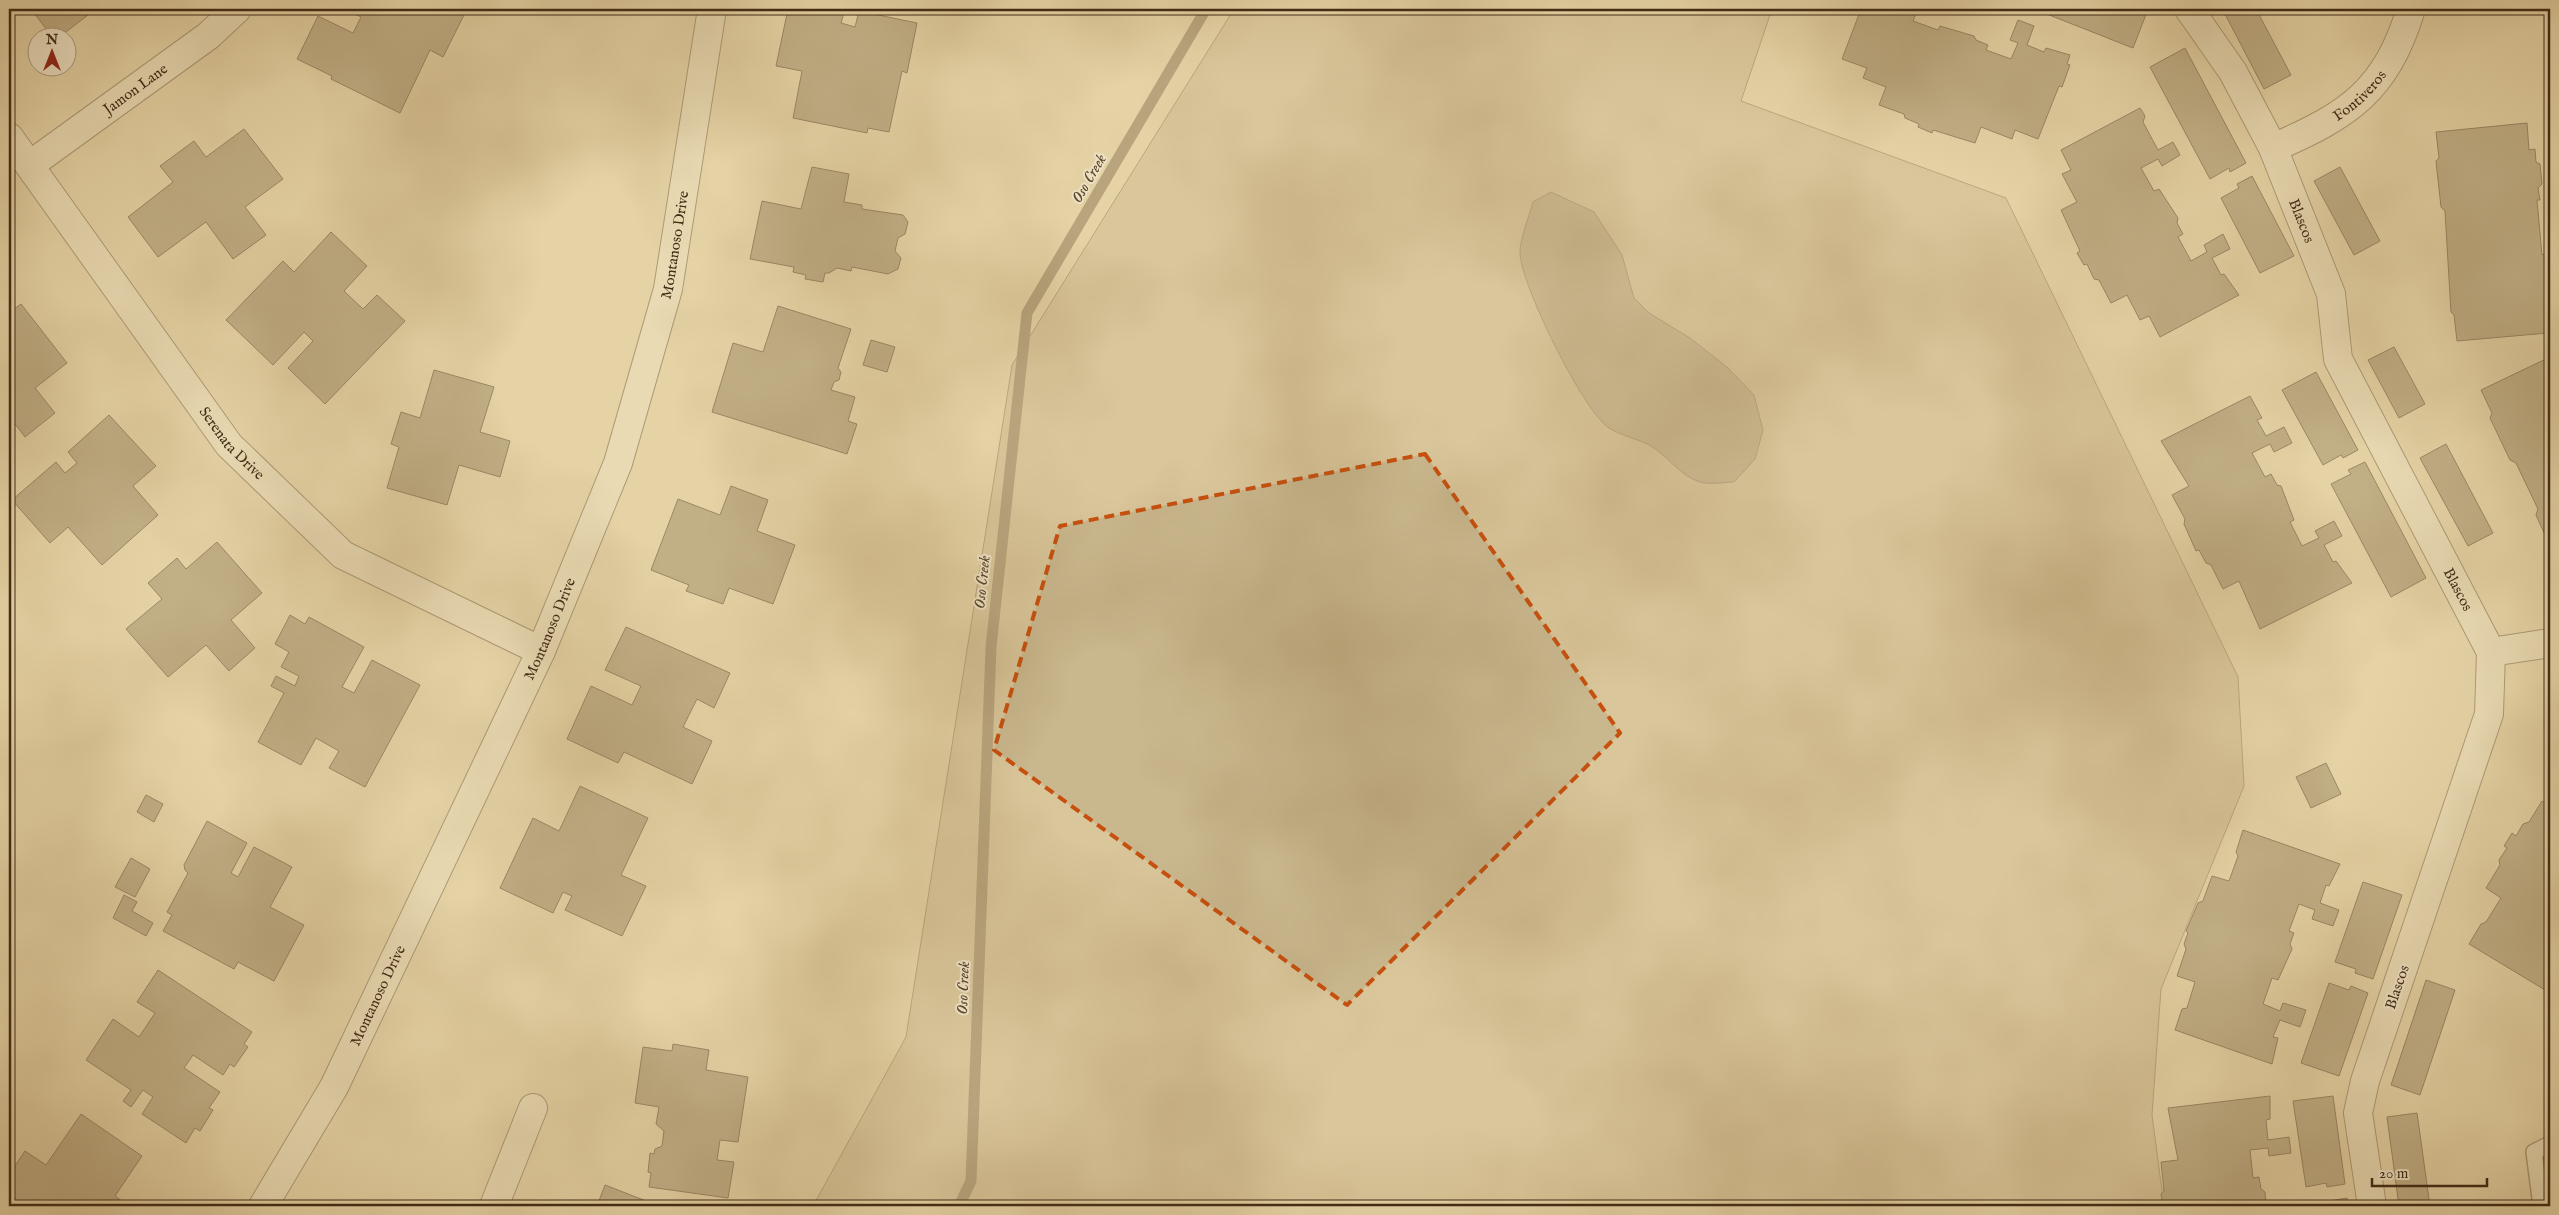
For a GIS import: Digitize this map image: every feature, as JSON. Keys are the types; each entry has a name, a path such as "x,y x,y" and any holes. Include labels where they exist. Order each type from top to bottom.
{"street":[{"name":"Jamon Lane","path":"30,165 208,36 237,9"},
{"name":"Montanoso Drive","path":"263,1206 334,1087 542,651 618,463 668,290 712,9"},
{"name":"Blascos","path":"2189,9 2233,72 2273,148 2331,294 2338,359 2491,652 2488,714 2365,1081 2358,1114 2372,1206"},
{"name":"Fontiveros","path":"2273,148 2313,130 2349,109 2362,97 2386,70 2402,38 2411,9"},
{"name":"Serenata Drive","path":"9,137 229,445 343,555 542,651"},
{"path":"2491,652 2550,643"},
{"path":"494,1206 533,1108"}],"lane":[{"path":"2541,1206 2534,1152 2550,1144"}],"highlighted area":[{"path":"1425,454 1620,733 1347,1005 994,750 1060,526"}],"shaded area":[{"path":"1234,9 1772,9 1741,101 2006,198 2238,677 2244,786 2161,989 2152,1115 2164,1206 813,1206 906,1037 1012,365"},
{"path":"1551,192 1594,212 1622,255 1634,298 1649,313 1690,338 1728,368 1754,395 1763,430 1755,459 1734,482 1708,483 1693,479 1680,471 1651,446 1609,428 1584,398 1555,346 1542,318 1523,269 1520,253 1523,234 1533,202"}],"building":[{"path":"31,9 96,9 71,28 45,28"},
{"path":"344,9 456,9 465,13 443,57 430,50 400,113 331,79 332,76 297,59 318,16 353,33 361,17"},
{"path":"788,9 845,9 841,23 855,27 859,11 917,23 907,73 902,71 889,132 868,128 867,133 793,118 802,71 776,66"},
{"path":"1861,9 1918,9 1913,21 1938,30 1940,26 1974,36 1976,40 1988,45 1986,50 2011,59 2018,43 2010,40 2018,20 2034,26 2027,45 2044,52 2046,48 2070,55 2067,64 2070,65 2062,87 2059,86 2038,139 2015,130 2012,139 1981,127 1975,143 1933,130 1932,133 1918,127 1919,124 1905,118 1904,114 1879,105 1886,87 1863,78 1867,68 1842,59"},
{"path":"2034,9 2137,9 2147,12 2133,48"},
{"path":"2235,9 2256,9 2291,75 2264,89 2225,14"},
{"path":"2185,48 2246,163 2230,172 2229,168 2210,179 2150,67"},
{"path":"2140,108 2145,116 2143,122 2158,150 2173,142 2180,155 2162,166 2158,159 2141,168 2154,191 2159,189 2178,218 2177,223 2183,234 2178,237 2191,261 2207,252 2204,245 2223,234 2230,249 2212,258 2221,275 2224,274 2239,295 2160,337 2149,316 2140,320 2127,295 2111,303 2099,280 2094,279 2087,264 2084,265 2077,253 2080,251 2061,210 2077,202 2062,174 2071,170 2061,150"},
{"path":"2527,123 2529,150 2535,149 2536,162 2540,164 2542,184 2538,188 2540,200 2537,200 2542,255 2545,254 2546,266 2550,270 2550,306 2545,306 2548,333 2457,341 2454,315 2451,312 2445,211 2441,207 2436,161 2439,158 2436,132"},
{"path":"244,129 283,179 245,207 266,235 233,259 206,222 158,257 128,217 173,182 160,166 194,141 206,157"},
{"path":"812,167 849,174 844,202 862,205 862,209 903,215 908,222 905,234 898,238 895,251 901,258 898,269 888,274 852,267 851,271 837,268 829,273 825,273 823,282 805,279 806,275 793,272 794,267 750,259 762,201 801,209"},
{"path":"2340,167 2380,241 2354,255 2314,181"},
{"path":"2252,176 2294,256 2260,273 2221,198 2239,188 2237,184"},
{"path":"331,232 367,266 344,291 363,309 377,295 405,321 325,404 288,368 313,341 304,332 273,365 226,320 283,261 294,272"},
{"path":"21,304 67,363 35,388 55,413 25,437 9,416 9,313"},
{"path":"778,306 851,329 838,368 841,372 839,380 834,382 831,390 855,397 848,421 857,424 847,454 712,412 733,343 763,352"},
{"path":"871,340 895,347 887,372 863,365"},
{"path":"2394,347 2425,404 2399,418 2368,360"},
{"path":"2550,357 2550,546 2536,515 2538,509 2516,463 2510,460 2490,418 2492,413 2481,390"},
{"path":"434,370 494,387 480,432 510,441 500,477 459,465 447,505 387,488 399,447 391,444 401,412 420,418"},
{"path":"2316,372 2358,450 2343,458 2341,455 2323,465 2282,390"},
{"path":"2250,396 2262,418 2257,420 2266,436 2284,427 2292,443 2274,452 2270,444 2252,453 2265,477 2271,474 2277,485 2281,486 2294,520 2290,522 2302,546 2319,538 2315,531 2334,521 2342,536 2324,545 2333,562 2336,561 2352,583 2260,629 2239,581 2223,589 2211,565 2206,563 2199,550 2196,551 2184,524 2185,519 2172,495 2189,486 2161,441"},
{"path":"109,415 156,466 133,486 158,515 102,565 68,527 50,543 12,500 56,462 65,473 77,463 68,452"},
{"path":"2446,444 2493,533 2468,546 2420,458"},
{"path":"2365,462 2426,578 2391,597 2331,484 2351,474 2348,470"},
{"path":"731,486 768,500 757,531 795,545 773,604 729,588 723,604 686,591 689,585 651,570 678,499 720,515"},
{"path":"217,542 262,593 231,620 255,648 229,671 206,645 168,677 126,629 162,599 148,583 177,558 186,569"},
{"path":"290,615 305,624 309,617 364,647 342,687 354,693 372,660 420,685 365,787 329,768 339,751 316,738 301,765 258,742 284,693 271,686 276,676 295,686 299,676 281,667 289,652 275,644"},
{"path":"626,627 730,673 714,708 697,699 683,727 712,741 692,784 624,752 618,763 567,739 591,686 632,705 641,686 605,670"},
{"path":"2326,763 2341,794 2311,808 2296,777"},
{"path":"580,786 648,818 621,875 646,886 622,936 565,910 572,896 563,892 553,913 500,888 533,818 559,831"},
{"path":"146,795 163,804 154,822 137,812"},
{"path":"2542,801 2550,806 2550,993 2469,944 2481,924 2486,922 2501,898 2486,888 2500,865 2499,860 2507,848 2504,846 2512,833 2516,836 2523,824 2529,822"},
{"path":"207,821 247,843 231,873 238,877 254,847 292,867 270,907 304,925 274,981 238,962 234,969 163,931 172,915 167,912 188,873 184,865"},
{"path":"2243,830 2340,864 2329,886 2326,885 2320,903 2339,910 2333,926 2312,919 2315,910 2299,904 2289,931 2294,933 2290,944 2292,949 2278,980 2272,978 2263,1004 2280,1011 2283,1003 2306,1010 2300,1027 2280,1020 2273,1037 2278,1038 2272,1064 2175,1030 2182,1009 2187,1008 2195,982 2177,976 2186,949 2184,944 2188,933 2186,931 2198,903 2203,901 2212,876 2229,881 2238,856 2236,852"},
{"path":"131,858 150,869 135,897 115,887"},
{"path":"2363,882 2402,895 2373,979 2355,973 2356,969 2335,962"},
{"path":"124,895 137,902 132,911 153,923 146,936 113,918"},
{"path":"158,970 252,1032 244,1044 248,1047 234,1067 230,1064 223,1075 193,1055 184,1068 220,1092 209,1108 213,1110 200,1131 195,1128 186,1143 142,1114 153,1097 143,1090 131,1107 123,1101 131,1090 86,1060 113,1019 139,1037 155,1013 137,1002"},
{"path":"2426,980 2455,990 2420,1095 2391,1085"},
{"path":"2329,983 2349,990 2351,986 2368,993 2339,1076 2301,1063"},
{"path":"673,1044 709,1050 706,1070 748,1077 738,1142 720,1140 717,1160 734,1162 728,1198 649,1187 651,1173 648,1172 650,1153 654,1154 655,1149 662,1146 664,1131 656,1124 659,1107 635,1103 643,1047 672,1051"},
{"path":"2270,1096 2270,1119 2266,1120 2268,1140 2289,1137 2291,1153 2269,1156 2268,1148 2250,1150 2253,1178 2259,1177 2261,1189 2265,1192 2266,1206 2163,1206 2161,1194 2164,1191 2161,1162 2178,1160 2168,1108"},
{"path":"2333,1096 2345,1184 2327,1187 2326,1183 2306,1187 2293,1101"},
{"path":"2417,1113 2430,1206 2399,1206 2387,1117"},
{"path":"81,1114 142,1156 115,1196 129,1206 9,1206 9,1175 25,1151 46,1165"},
{"path":"605,1185 659,1206 597,1206"},
{"path":"2347,1198 2348,1206 2310,1206 2329,1204 2329,1201"}],"waterway":[{"name":"Oso Creek","path":"959,1206 971,1181 991,647 1027,313 1206,9"}]}
